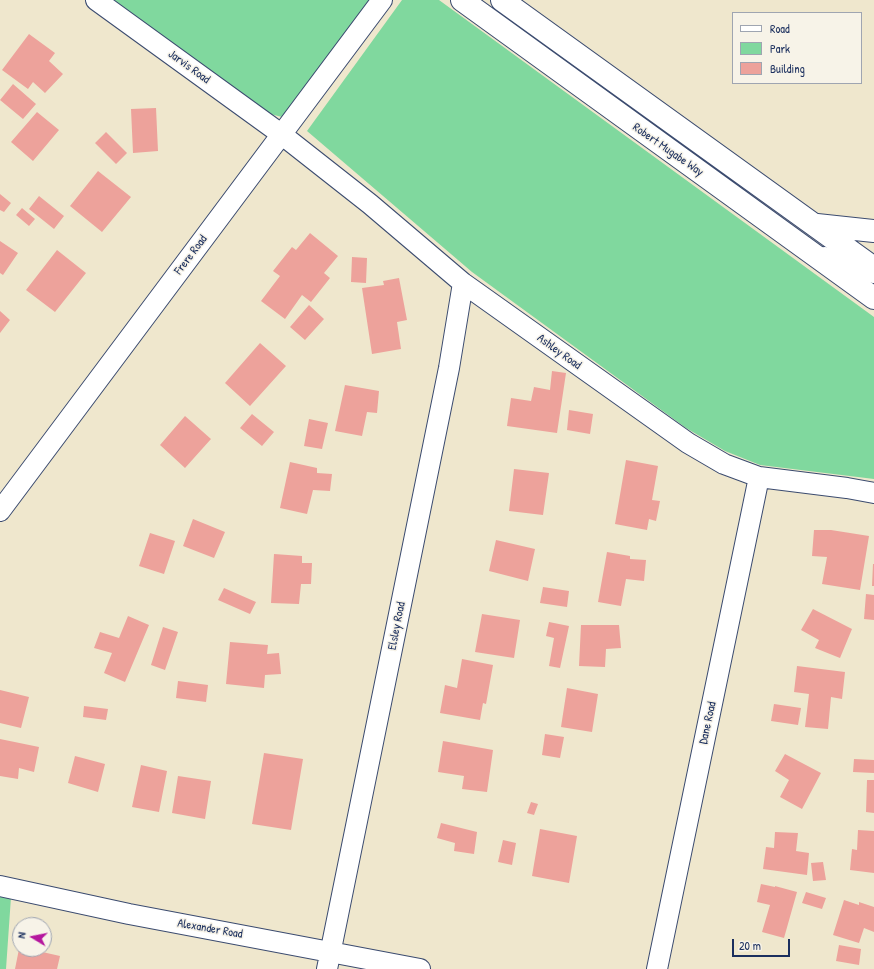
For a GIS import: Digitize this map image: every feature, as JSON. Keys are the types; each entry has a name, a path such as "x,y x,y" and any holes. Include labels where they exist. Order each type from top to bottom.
{"main road":[{"name":"Robert Mugabe Way","path":"462,0 874,298"},
{"name":"Robert Mugabe Way","path":"502,0 874,268"},
{"path":"814,224 874,231"}],"street":[{"name":"Jarvis Road","path":"96,0 281,134"},
{"name":"Frere Road","path":"0,511 382,0"},
{"name":"Ashley Road","path":"281,134 370,204 463,283 688,443 724,464 759,478 847,488 874,494"},
{"path":"802,246 832,261 874,273"},
{"name":"Elsley Road","path":"329,960 449,368 463,283"},
{"name":"Dane Road","path":"657,969 759,478"},
{"name":"Alexander Road","path":"0,886 329,960 420,969"}],"green space":[{"path":"112,0 370,0 282,117 266,113"},
{"path":"402,0 439,0 874,317 874,479 760,465 725,451 686,428 472,272 307,131"},
{"path":"0,895 11,897 6,969 0,969"}],"building":[{"path":"29,34 55,53 49,61 63,74 45,93 33,82 28,89 2,70"},
{"path":"13,84 36,104 23,119 0,100"},
{"path":"156,108 158,151 133,153 131,109"},
{"path":"37,112 59,130 33,161 11,142"},
{"path":"106,132 127,153 116,164 95,143"},
{"path":"98,171 131,197 102,232 70,206"},
{"path":"0,194 11,203 4,212 0,210"},
{"path":"39,196 64,216 54,229 29,209"},
{"path":"22,208 35,219 29,226 16,215"},
{"path":"310,233 338,256 324,273 330,278 311,302 302,295 285,319 261,301 280,276 273,271 292,247 296,250"},
{"path":"0,241 18,253 3,275 0,273"},
{"path":"57,250 86,273 55,312 26,290"},
{"path":"352,257 367,258 366,283 351,282"},
{"path":"399,278 407,320 397,322 401,349 372,354 362,288 384,285 383,281"},
{"path":"309,305 324,319 305,340 290,327"},
{"path":"0,311 10,320 0,333"},
{"path":"260,343 286,366 250,406 225,383"},
{"path":"552,371 566,373 557,433 507,426 511,398 531,401 534,387 550,390"},
{"path":"345,385 379,391 377,413 367,412 362,436 335,431"},
{"path":"569,410 593,414 590,434 567,430"},
{"path":"252,414 274,432 262,446 240,428"},
{"path":"185,416 211,439 185,468 160,445"},
{"path":"309,419 328,423 322,449 304,446"},
{"path":"626,460 658,466 652,500 660,501 656,521 649,519 647,530 615,524"},
{"path":"290,462 317,468 317,473 332,474 330,491 313,490 307,514 280,508"},
{"path":"514,469 549,473 543,515 509,511"},
{"path":"193,519 225,532 214,558 183,546"},
{"path":"814,530 831,530 869,536 860,590 822,584 827,557 812,556"},
{"path":"150,533 175,541 164,574 139,566"},
{"path":"496,540 535,549 528,581 489,571"},
{"path":"607,552 630,556 630,559 646,560 644,581 626,579 621,606 598,602"},
{"path":"274,554 302,556 302,563 312,563 311,584 301,584 299,604 271,603"},
{"path":"873,564 874,586 872,586"},
{"path":"543,587 569,591 567,607 540,603"},
{"path":"224,588 256,602 250,614 218,600"},
{"path":"866,594 874,595 874,620 864,619"},
{"path":"813,609 852,629 840,658 815,648 819,640 801,630"},
{"path":"482,614 520,620 514,658 475,652"},
{"path":"128,616 149,625 125,682 104,673 112,653 94,648 100,632 119,638"},
{"path":"549,622 569,626 560,668 549,666 554,638 546,636"},
{"path":"581,625 619,625 621,648 606,649 605,667 579,666"},
{"path":"163,627 178,632 165,670 151,665"},
{"path":"230,642 268,645 267,654 279,653 281,674 265,675 264,688 226,684"},
{"path":"462,659 493,665 486,704 483,703 480,720 440,713 445,685 457,688"},
{"path":"797,666 845,672 842,699 831,697 828,729 805,727 809,694 794,692"},
{"path":"178,681 208,685 206,702 176,698"},
{"path":"567,688 598,694 592,732 561,727"},
{"path":"0,690 29,697 21,728 0,723"},
{"path":"774,704 801,708 798,725 771,721"},
{"path":"84,706 108,709 106,720 83,717"},
{"path":"545,734 564,737 560,758 542,755"},
{"path":"0,739 39,747 34,772 19,768 18,779 0,776"},
{"path":"443,741 493,750 487,792 462,789 464,776 438,772"},
{"path":"264,753 303,759 291,830 252,824"},
{"path":"785,754 821,773 802,809 780,797 789,780 775,771"},
{"path":"75,756 105,764 98,792 68,783"},
{"path":"854,759 874,760 874,773 853,772"},
{"path":"141,765 167,771 159,812 132,807"},
{"path":"178,776 211,781 205,819 172,813"},
{"path":"867,780 874,780 874,813 866,812"},
{"path":"531,802 538,804 534,815 527,813"},
{"path":"441,823 477,832 474,854 454,851 455,843 437,838"},
{"path":"540,829 577,836 569,883 532,876"},
{"path":"858,830 874,831 874,873 850,870 852,849 857,850"},
{"path":"775,832 798,833 796,851 809,853 807,875 763,869 766,847 774,848"},
{"path":"503,840 516,843 512,865 498,862"},
{"path":"823,862 826,880 813,881 811,863"},
{"path":"761,884 797,892 784,938 762,932 770,905 757,902"},
{"path":"806,892 826,898 822,909 802,903"},
{"path":"844,900 859,905 859,902 874,907 874,932 864,928 859,943 833,935"},
{"path":"839,945 861,949 859,965 836,961"},
{"path":"52,954 60,956 57,969 15,969 17,957 52,957"}]}
